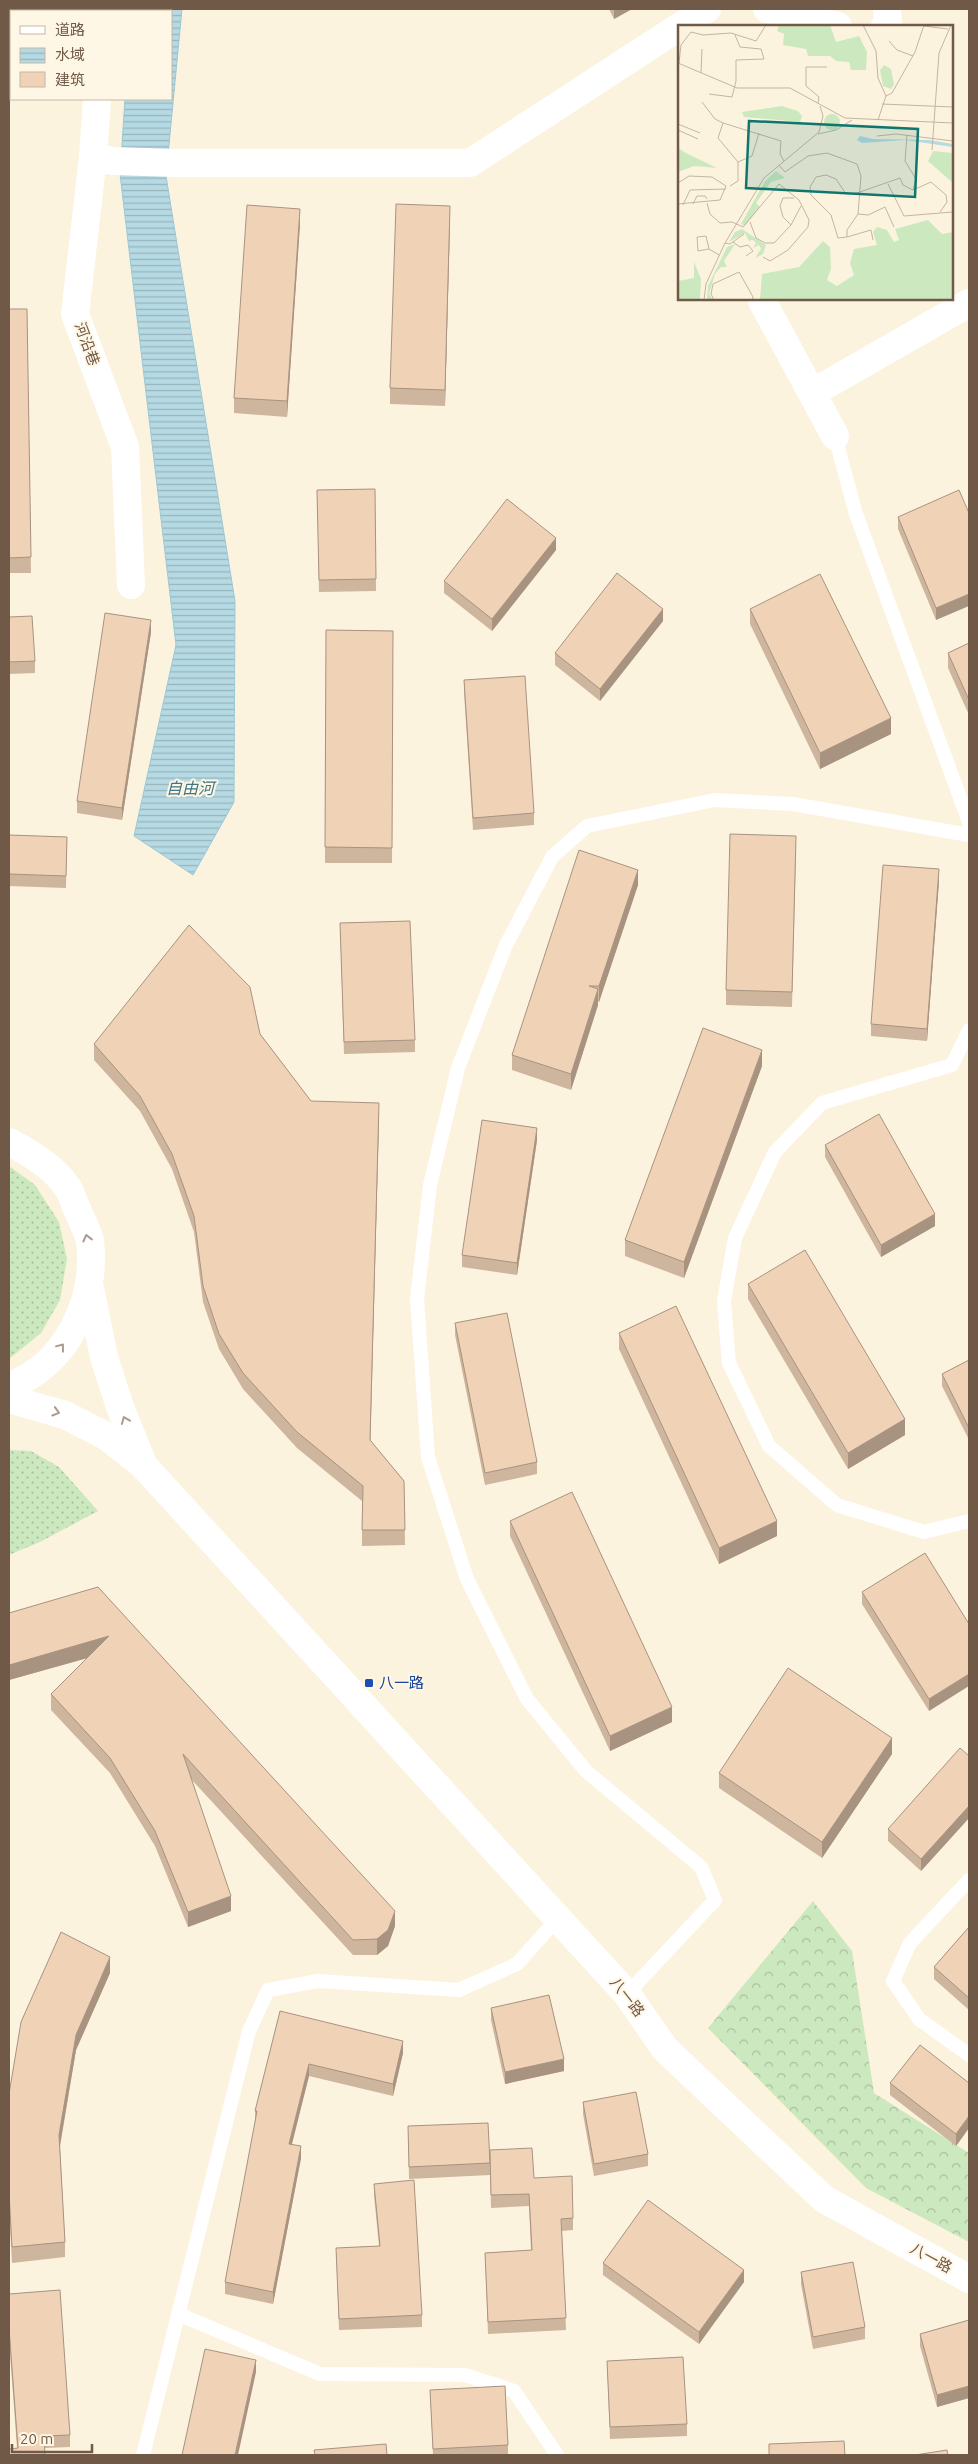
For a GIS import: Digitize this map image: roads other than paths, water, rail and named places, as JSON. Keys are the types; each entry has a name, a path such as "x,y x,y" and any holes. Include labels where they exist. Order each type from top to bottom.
{"main road":[{"path":"683,25 707,9"},
{"path":"767,9 834,25"},
{"path":"103,159 176,163 470,163 678,28"},
{"name":"河沿巷","path":"97,100 103,159 75,314 125,447 130,585"},
{"path":"762,300 835,436"},
{"path":"812,393 969,304"},
{"path":"9,1128 68,1188 90,1240 89,1286 104,1357 120,1407 143,1465"},
{"path":"9,1142 36,1156"},
{"path":"9,1386 22,1381 51,1360 76,1327 89,1286"},
{"path":"9,1399 66,1415 106,1436 143,1465"},
{"name":"八一路","path":"143,1465 628,1994 666,2048 824,2200 969,2279"}],"lane":[{"path":"835,436 856,514 969,822"},
{"path":"628,1994 715,1900 701,1867 586,1771 527,1699 467,1579 428,1457 417,1299 430,1185 458,1068 504,947 552,856 587,826 715,800 793,804 969,835"},
{"path":"969,1030 952,1065 822,1104 775,1152 735,1238 724,1301 729,1363 769,1446 837,1505 924,1532 969,1521"},
{"path":"969,1880 910,1943 893,1981 919,2019 969,2055"},
{"path":"143,2455 248,2031 268,1990 318,1981 459,1990 517,1964 558,1918"},
{"path":"178,2314 320,2374 465,2375 514,2391 557,2455"}],"water":[{"name":"自由河","path":"182,9 166,176 235,601 234,802 193,875 134,836 176,645 120,174 125,100 172,100 172,10 130,10"}],"place":[{"name":"八一路","path":"369,1683"}]}
